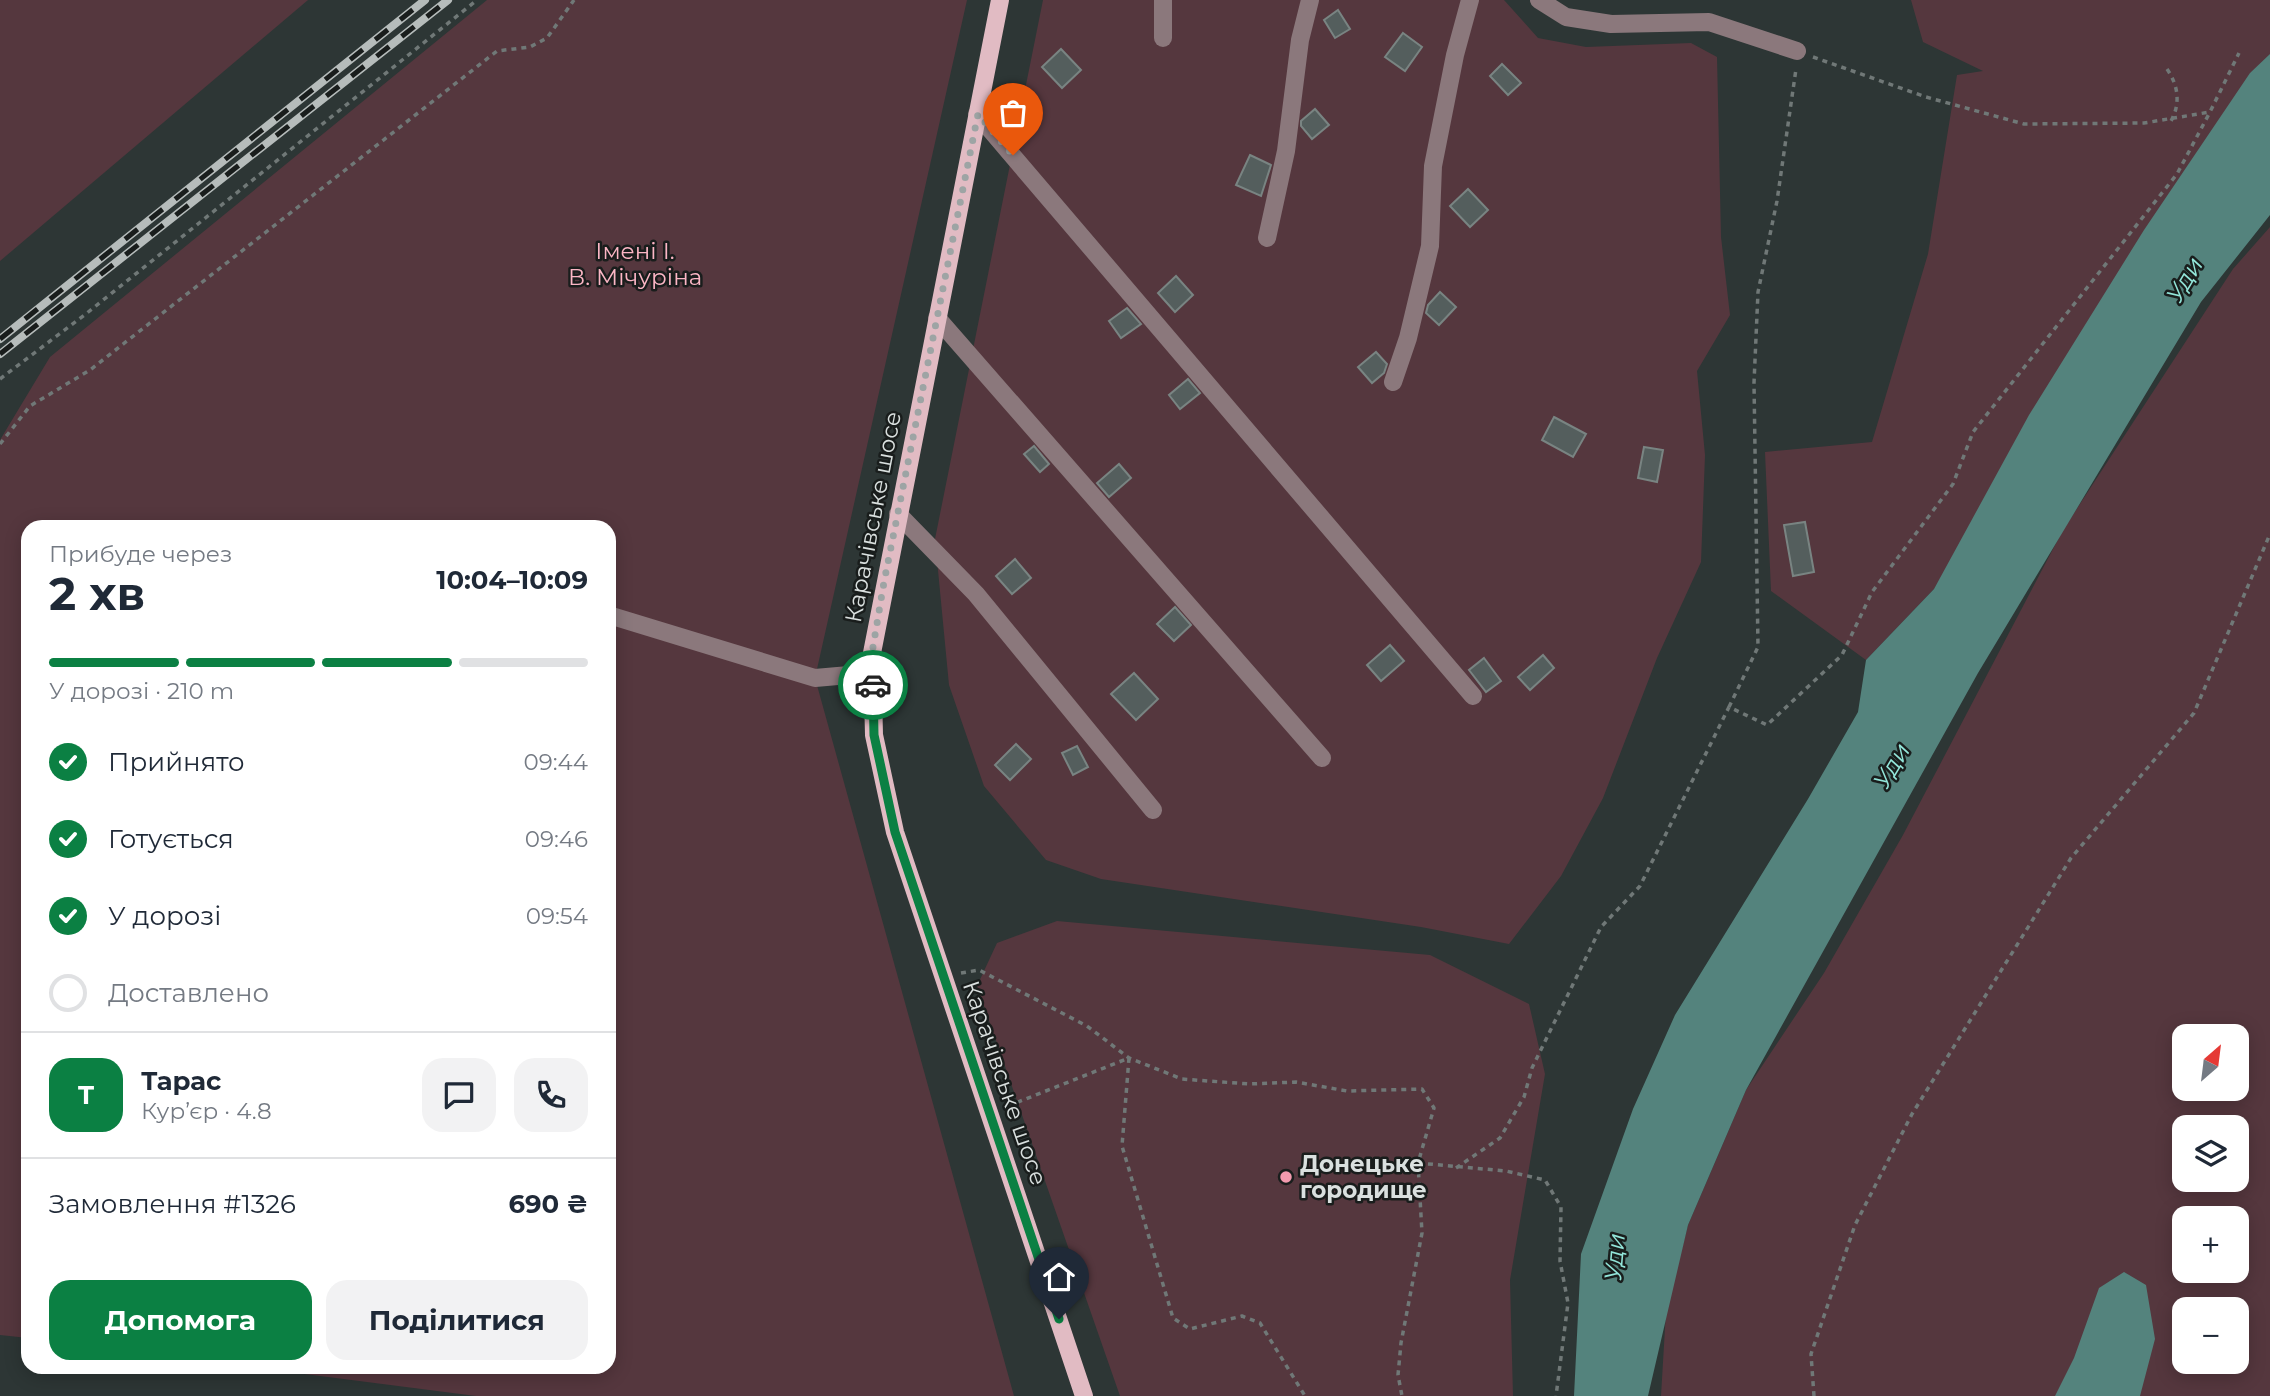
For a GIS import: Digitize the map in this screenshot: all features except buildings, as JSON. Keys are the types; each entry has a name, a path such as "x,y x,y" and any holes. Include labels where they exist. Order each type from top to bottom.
{"main road":[{"name":"Карачівське шосе","path":"1000,0 872,653 874,735 895,832 942,975 992,1113 1084,1396"}],"street":[{"path":"1163,0 1163,38"},
{"path":"1267,237 1286,151 1300,40 1310,0"},
{"path":"1393,382 1408,338 1430,246 1433,166 1455,55 1470,0"},
{"path":"1539,0 1566,17 1611,24 1709,22 1797,51"},
{"path":"978,114 1474,696"},
{"path":"937,318 1322,758"},
{"path":"898,514 976,594 1153,810"},
{"path":"616,617 815,678 872,673"}],"path":[{"path":"0,379 88,313 477,0"},
{"path":"0,444 30,406 90,370 437,95 497,51 530,47 547,38 574,0"},
{"path":"1456,1168 1500,1138 1524,1097 1532,1068 1601,927 1640,886 1758,647 1754,383 1758,292 1777,201 1797,51 1926,97 2024,124 2171,121 2210,112"},
{"path":"1729,707 1767,724 1842,655 1872,592 1953,484 1973,432 2177,174 2239,53"},
{"path":"2167,69 2174,80 2178,99 2171,121"},
{"path":"1814,1396 1811,1354 1850,1238 1912,1114 2071,858 2194,713 2270,534"},
{"path":"942,975 979,970 1087,1026 1129,1058 1182,1079 1249,1084 1296,1082 1347,1091 1422,1089 1434,1108 1418,1163 1422,1233 1401,1342 1398,1374 1402,1396"},
{"path":"992,1113 1129,1058"},
{"path":"1129,1058 1122,1146 1173,1318 1191,1329 1242,1316 1261,1323 1305,1396"},
{"path":"1418,1163 1506,1171 1545,1180 1561,1207 1560,1261 1568,1303 1556,1396"}],"green space":[{"path":"0,0 308,0 0,261"},
{"name":"Імені І. В. Мічуріна","path":"487,0 967,0 815,678 1014,1396 476,1396 305,1374 616,1374 616,520 21,520 21,1337 0,1335 0,440 50,357"},
{"path":"1043,0 1504,0 1538,38 1586,47 1691,43 1717,57 1721,237 1730,315 1697,371 1705,455 1701,562 1657,658 1603,798 1561,876 1509,944 1421,927 1101,879 1046,860 984,786 949,685 935,539"},
{"path":"1911,0 2270,0 2270,56 1934,589 1866,660 1771,591 1765,452 1872,442 1928,254 1957,75 1983,71 1923,42"},
{"path":"2270,227 2270,1396 1661,1396 1666,1311 1688,1225 1746,1090 1824,973 1903,835 2063,530 2233,269"},
{"name":"Донецьке городище","path":"1057,921 1430,955 1529,1004 1545,1074 1510,1280 1513,1396 1120,1396 977,986 997,943"}],"water":[{"name":"Уди","path":"2270,54 2270,215 2201,302 1978,673 1746,1090 1688,1225 1648,1396 1574,1396 1581,1254 1633,1109 1675,1015 1808,799 1858,712 1866,660 1934,589 2029,415 2144,230 2250,73"},
{"path":"2124,1272 2146,1285 2155,1339 2140,1396 2055,1396 2074,1358 2099,1288"}],"railway":[{"path":"0,339 425,0"},
{"path":"0,354 448,0"}],"way so far":[{"path":"873,685 872,653 884,582 978,114 1013,155"}],"place":[{"name":"Донецьке городище","path":"1286,1177"}],"route":[{"path":"873,685 874,735 895,832 942,975 992,1113 1059,1319"}]}
